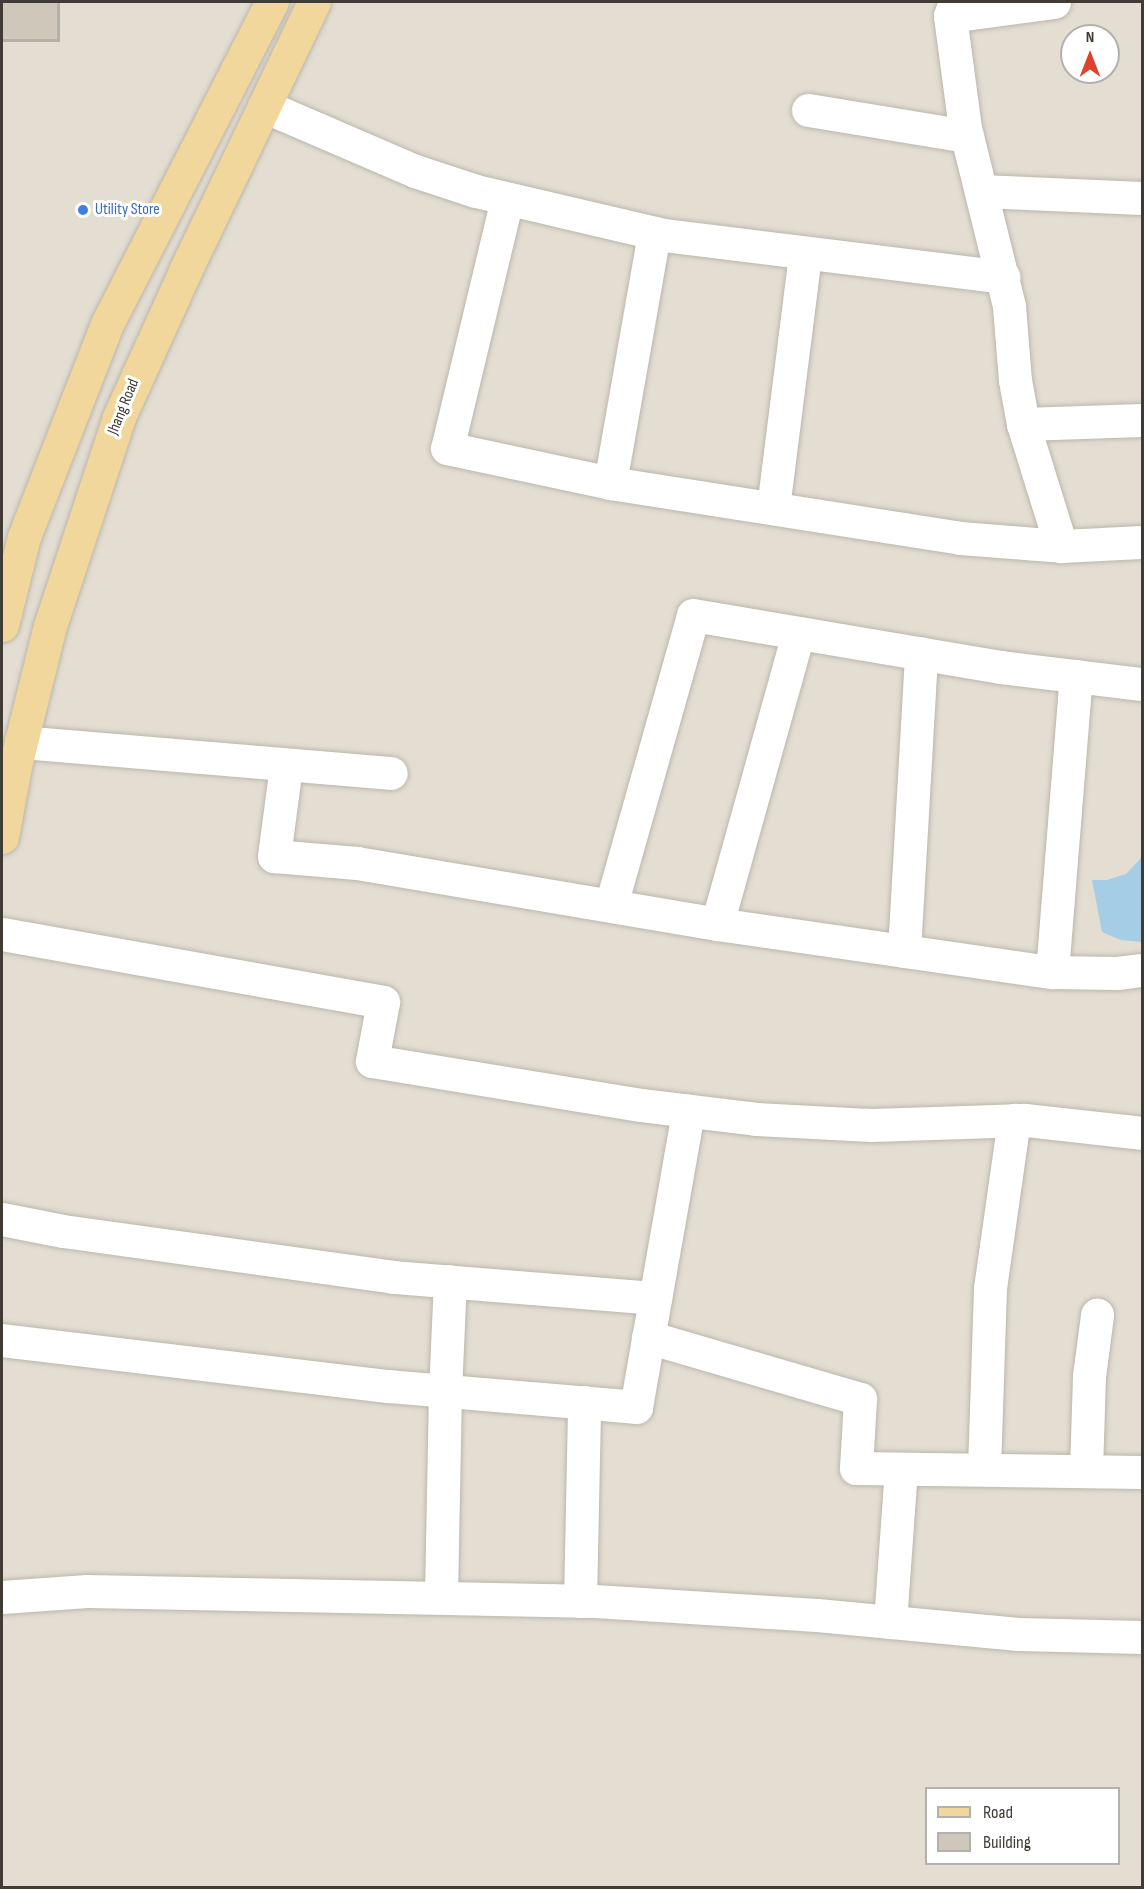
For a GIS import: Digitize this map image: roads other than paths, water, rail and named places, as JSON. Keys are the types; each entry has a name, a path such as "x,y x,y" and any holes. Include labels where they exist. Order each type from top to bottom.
{"main road":[{"path":"2,625 24,537 108,322 272,2"},
{"name":"Jhang Road","path":"2,837 21,742 50,626 118,417 314,2"}],"street":[{"path":"1054,2 953,9 967,136 1010,306 1015,381 1023,424 1060,546"},
{"path":"264,106 415,171 507,199 654,233 1003,277"},
{"path":"808,110 967,136"},
{"path":"981,191 1143,198"},
{"path":"507,199 447,448 610,483 960,538 1060,546 1141,543"},
{"path":"610,483 654,233"},
{"path":"773,508 805,253"},
{"path":"1023,424 1143,420"},
{"path":"611,905 693,615 921,653 1143,684"},
{"path":"717,924 798,633"},
{"path":"904,951 921,653"},
{"path":"1052,972 1076,676"},
{"path":"21,742 391,773"},
{"path":"286,766 274,856 357,863 717,924 1052,972 1117,974 1143,970"},
{"path":"2,934 382,1002 372,1060 688,1111 756,1119 872,1125 1014,1120 1143,1133"},
{"path":"2,1340 445,1391 636,1407 688,1111"},
{"path":"984,1469 990,1288 1014,1120"},
{"path":"2,1219 63,1231 261,1260 450,1281 655,1298"},
{"path":"441,1598 445,1391 450,1281"},
{"path":"1086,1471 1089,1376 1097,1315"},
{"path":"648,1337 860,1399 856,1468 1143,1472"},
{"path":"580,1600 584,1402"},
{"path":"891,1622 900,1469"},
{"path":"2,1597 87,1591 580,1600 817,1615 1018,1634 1143,1637"}],"water":[{"path":"1142,857 1142,942 1121,940 1102,932 1092,880 1107,880 1126,874"}],"place":[{"name":"Utility Store","path":"83,210"}]}
